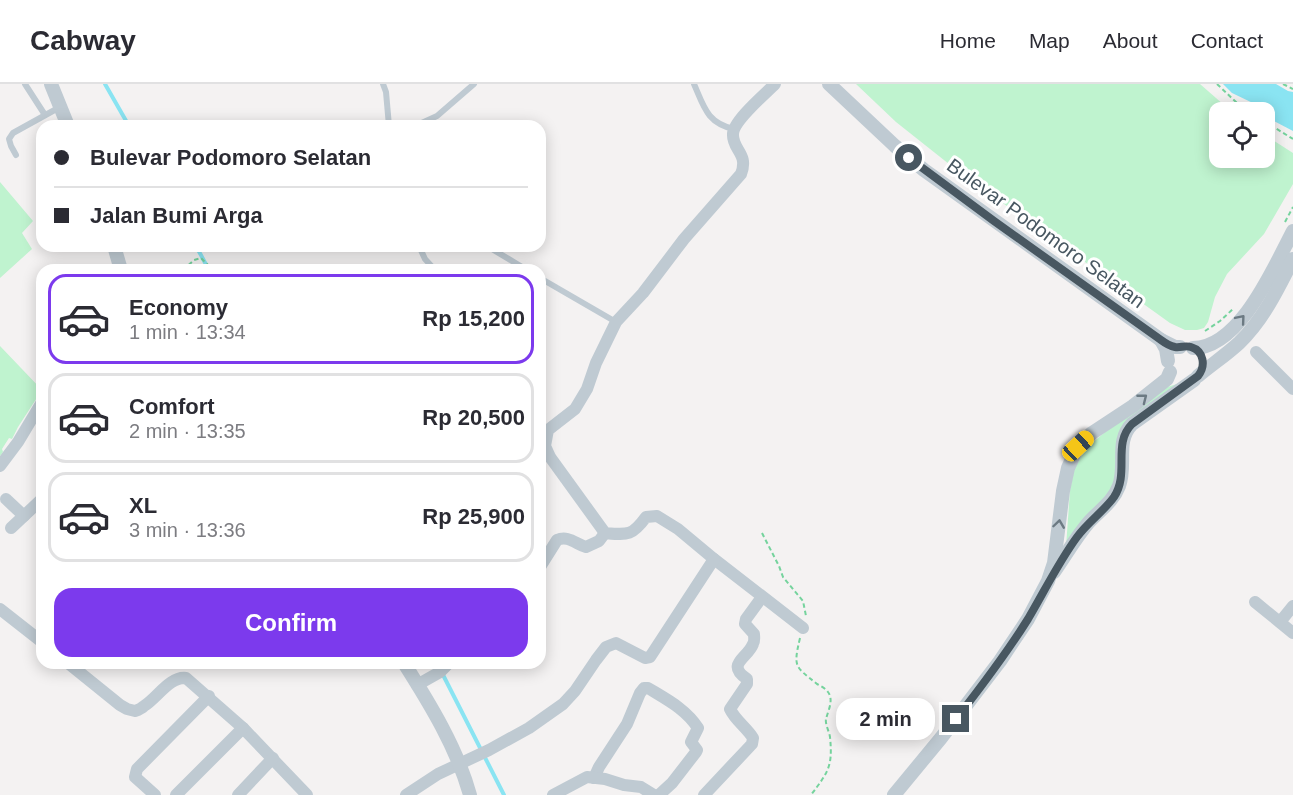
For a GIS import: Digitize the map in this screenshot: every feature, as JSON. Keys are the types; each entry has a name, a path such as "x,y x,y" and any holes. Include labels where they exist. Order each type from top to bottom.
{"street":[{"path":"51,84 66,120"},
{"path":"546,441 548,430 575,409 588,389 596,363 616,322 643,293 684,239 741,174 744,166 743,158 732,136 734,129 741,118 775,84"},
{"name":"Bulevar Podomoro Selatan","path":"828,84 924,170 1161,340 1175,347 1187,347"},
{"path":"1048,581 1054,563 1063,490 1068,468 1078,446 1092,433 1133,406 1167,379 1173,351 1187,347 1207,346 1230,332 1256,299 1288,229"},
{"path":"894,795 1000,661 1076,538 1115,495 1123,474 1122,446 1127,429 1196,378 1248,333 1267,307 1293,260"},
{"path":"1161,340 1166,349 1173,376 1183,381 1196,378 1203,366 1198,351 1187,347"},
{"path":"1256,352 1293,389"},
{"path":"0,466 36,412"},
{"path":"546,452 605,533 626,535 638,528 646,517 657,516 678,529 803,628"},
{"path":"6,499 24,516"},
{"path":"11,528 36,505"},
{"path":"546,557 557,540 561,538 586,547 599,541 605,533"},
{"path":"406,795 438,774 528,728 563,704 575,692 606,647 616,644 645,658 650,657 714,559"},
{"path":"704,795 752,744 753,738 732,714 730,708 747,684 747,679 740,674 737,667 753,644 754,634 745,624 746,619 762,597"},
{"path":"1255,602 1293,633"},
{"path":"1280,622 1293,606"},
{"path":"0,609 36,637"},
{"path":"76,669 127,709 135,711 145,706 173,681 180,677 186,678 243,728 307,795"},
{"path":"408,669 459,763 470,795"},
{"path":"417,685 441,669"},
{"path":"594,777 627,724 640,693 644,688 648,688 684,711 698,728 691,742 696,752 672,783 659,795"},
{"path":"155,795 135,777 136,769 209,696"},
{"path":"176,795 243,728"},
{"path":"238,795 273,758"},
{"path":"553,795 588,777 641,787 654,795"}],"lane":[{"path":"25,84 45,115"},
{"path":"383,84 386,92 388,120"},
{"path":"428,120 437,116 474,84"},
{"path":"694,84 707,113 714,121 734,129"},
{"path":"36,120 60,106"},
{"path":"16,155 9,139 13,133 36,120"},
{"path":"497,252 517,264"},
{"path":"546,281 616,322"}],"path":[{"path":"1218,84 1236,102"},
{"path":"1283,84 1293,89"},
{"path":"1275,128 1293,140"},
{"path":"1288,229 1293,207"},
{"path":"190,264 201,258 207,264"},
{"path":"1205,332 1236,305"},
{"path":"762,533 783,577 803,601 806,616 796,663 799,670 829,693 831,700 826,720 830,738 831,764 828,772 811,795"}],"green space":[{"path":"856,84 1200,84 1221,102 1209,102 1209,168 1275,168 1275,141 1293,153 1293,184 1264,234 1227,274 1215,297 1204,328 1185,330 1170,323 954,168 896,122"},
{"path":"0,182 33,221 22,233 32,249 0,278"},
{"path":"0,346 36,384 36,399 12,439 9,438 2,449 0,456"},
{"path":"1177,384 1127,421 1117,481 1066,547 1070,490 1074,470 1082,455 1104,433 1164,388"}],"water":[{"path":"1223,84 1276,84 1293,92 1293,131 1275,122 1275,102 1251,102 1232,93"}],"waterway":[{"path":"105,84 126,120"},
{"path":"199,252 206,264"},
{"path":"440,669 504,795"}],"route":[{"path":"909,158 1161,340 1175,347 1193,348 1198,351 1203,361 1198,376 1127,429 1122,446 1123,474 1115,495 1076,538 1048,581 1028,619 1000,661 956,719"}]}
